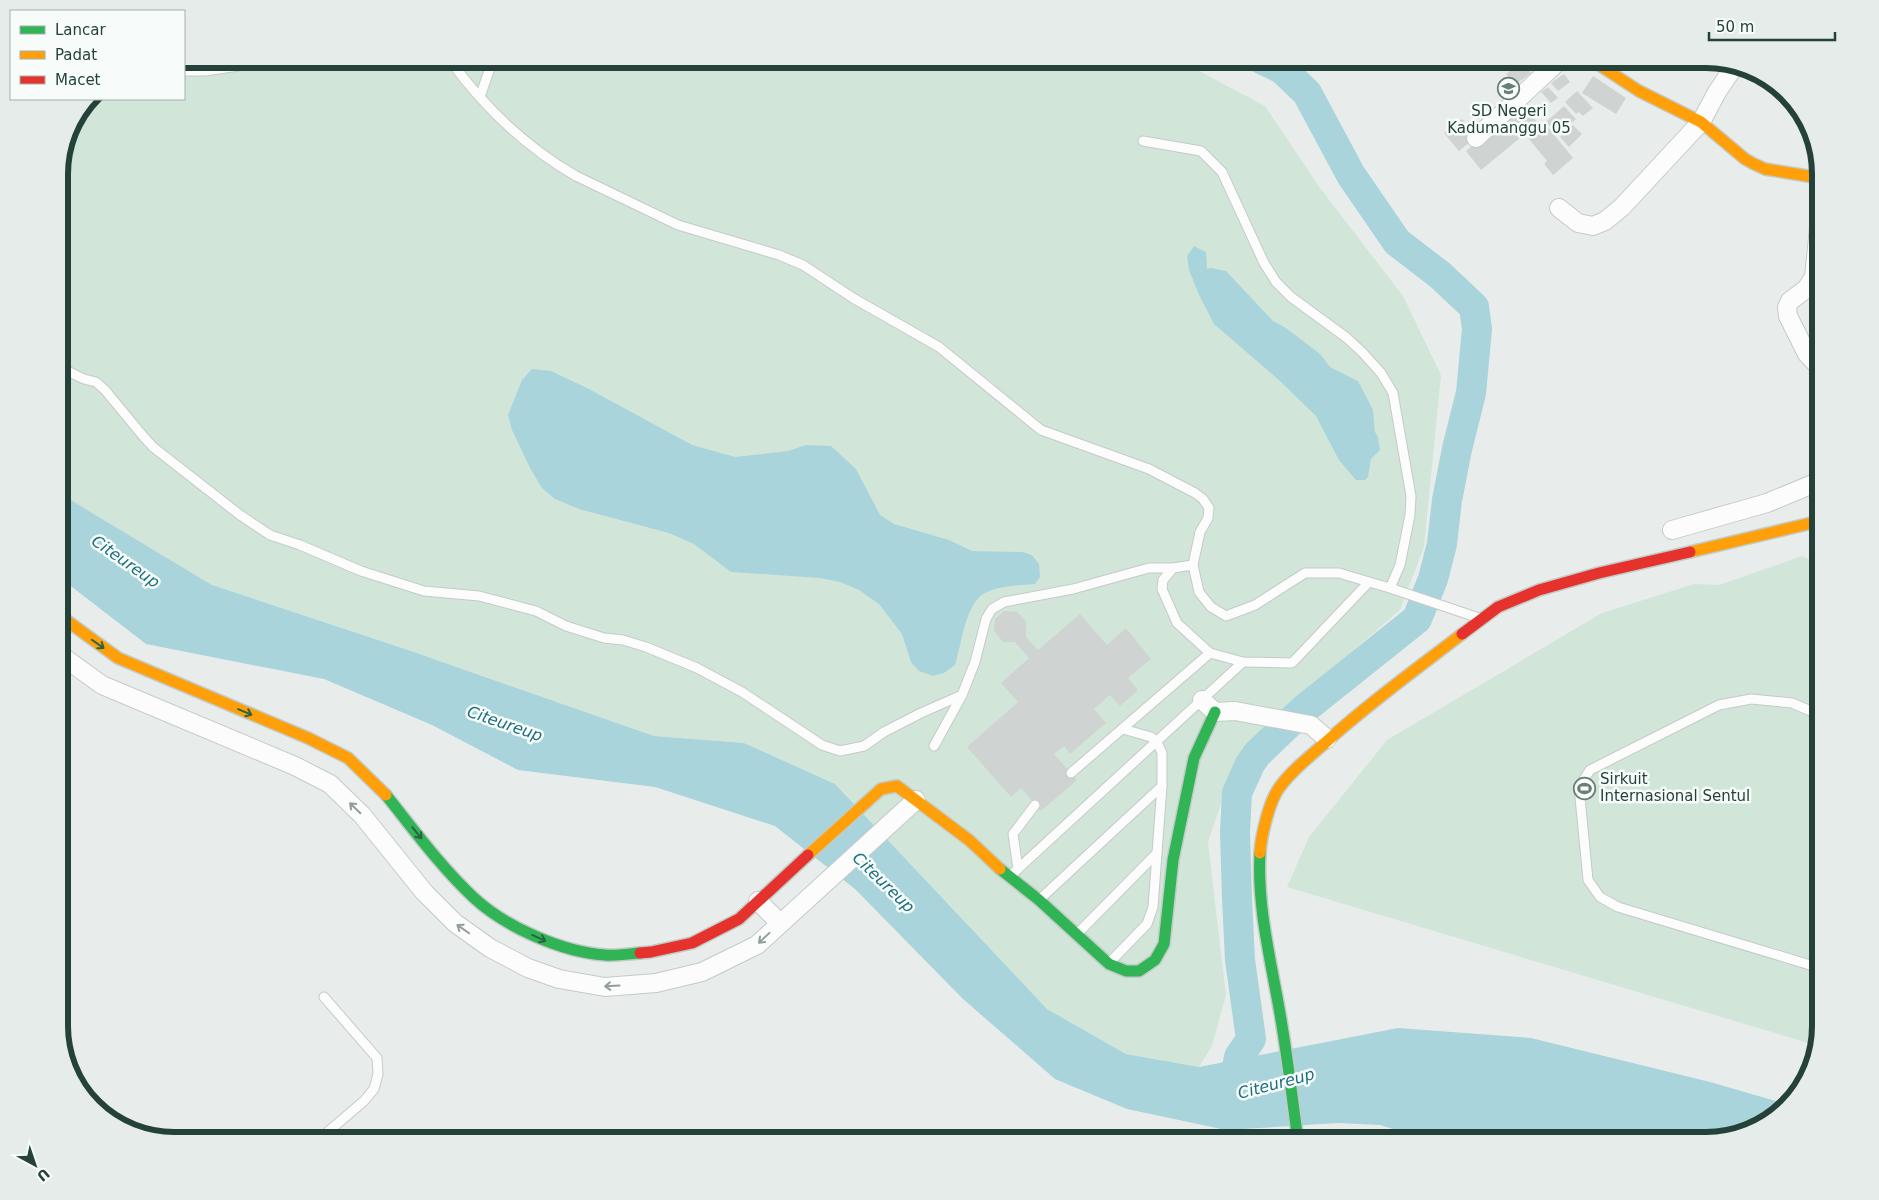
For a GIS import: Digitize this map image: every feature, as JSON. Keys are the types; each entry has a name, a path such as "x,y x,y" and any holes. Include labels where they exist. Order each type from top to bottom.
{"street":[{"path":"1476,138 1552,67"},
{"path":"1602,67 1639,91 1701,122 1745,159 1765,169 1812,177"},
{"path":"1559,208 1578,223 1593,226 1605,221 1622,207 1701,122 1716,92 1732,71"},
{"path":"1812,280 1806,289 1790,301 1787,307 1788,316 1807,354 1812,359"},
{"path":"1672,530 1767,503 1812,484"},
{"path":"1297,1132 1284,1036 1262,911 1259,877 1261,840 1268,814 1278,789 1327,739 1356,714 1498,607 1539,590 1600,573 1812,522"},
{"path":"68,622 118,658 308,738 348,758 386,794 447,871 475,899 507,921 541,939 567,949 606,955 651,952 692,943 739,920 867,800 881,789 897,786 969,840 1009,878 1039,900 1109,964 1126,971 1140,970 1155,960 1164,944 1173,860 1194,758 1209,706 1311,725 1327,739"},
{"path":"68,660 102,685 294,766 330,784 362,815 424,892 455,923 490,948 528,968 559,979 605,987 656,983 702,972 757,945 916,800"},
{"path":"758,902 780,923"}],"lane":[{"path":"185,71 205,71 232,67"},
{"path":"456,67 480,97 516,134 562,168 678,225 804,265 853,298 939,346 1041,430 1149,469 1195,492 1203,499 1208,508 1208,518 1200,532 1192,565 1199,592 1211,608 1226,616 1255,605 1306,574 1340,573 1482,619"},
{"path":"480,97 490,67"},
{"path":"1143,141 1200,151 1212,159 1222,172 1264,263 1276,282 1291,297 1364,353 1381,373 1393,393 1411,496 1410,515 1404,548 1400,565 1390,588"},
{"path":"68,371 96,382 154,447 240,515 270,535 300,545 361,571 424,591 489,598 536,611 566,626 604,638 623,640 646,647 697,668 742,692 822,745 840,751 864,746 884,732 962,695"},
{"path":"934,746 962,695 975,662 986,619 992,609 1004,602 1073,589 1149,568 1173,568 1192,565"},
{"path":"1173,568 1163,580 1162,589 1177,623 1210,653 1243,662 1292,663 1369,582"},
{"path":"1072,773 1210,653"},
{"path":"1009,878 1156,742 1209,706 1243,662"},
{"path":"1812,711 1792,703 1751,699 1719,705 1590,770 1578,787 1588,880 1600,897 1618,907 1812,966"},
{"path":"1109,964 1147,924 1153,907 1162,786 1162,753 1156,742 1151,737 1123,729"},
{"path":"1039,900 1162,786"},
{"path":"1018,868 1013,834 1035,805"},
{"path":"1077,934 1157,854"},
{"path":"324,997 376,1058 378,1074 374,1089 364,1101 328,1132"}],"green space":[{"path":"185,67 1192,67 1265,106 1320,188 1403,296 1441,375 1424,547 1400,610 1264,728 1233,769 1208,842 1226,995 1212,1046 1199,1067 1126,1054 1047,1009 835,784 744,743 654,736 408,650 212,585 68,498 68,167 71,146 85,115 98,100 185,100"},
{"name":"Sirkuit Internasional Sentul","path":"1802,556 1812,560 1812,1026 1810,1044 1287,887 1309,837 1387,740 1602,613 1694,584 1719,585"}],"water":[{"path":"1194,246 1206,252 1207,269 1226,271 1273,321 1286,328 1320,354 1330,367 1358,381 1373,410 1375,432 1378,437 1380,450 1371,459 1368,477 1365,480 1356,480 1339,460 1316,416 1280,381 1214,324 1189,270 1187,256"},
{"path":"532,369 551,371 589,389 692,445 735,457 788,451 806,445 831,446 856,469 880,515 894,524 949,540 972,551 1022,552 1032,555 1039,564 1040,577 1035,584 1000,588 989,591 981,596 970,612 955,665 944,673 933,676 919,671 911,662 902,634 879,604 859,590 840,582 820,578 731,572 694,544 669,533 579,509 555,499 542,488 530,468 512,430 508,415 522,380"},
{"name":"Citeureup","path":"68,498 212,585 408,650 654,736 744,743 835,784 1047,1009 1126,1054 1199,1067 1398,1028 1531,1038 1710,1082 1779,1102 1764,1115 1752,1122 1719,1132 1403,1132 1380,1125 1338,1123 1226,1130 1127,1109 1055,1079 963,999 855,889 775,826 655,787 518,770 432,725 324,679 146,644 68,584"}],"building":[{"path":"1515,67 1526,67 1531,73 1515,85 1506,74"},
{"path":"1629,67 1638,67 1633,71"},
{"path":"1564,74 1570,82 1558,91 1551,83"},
{"path":"1593,76 1626,98 1616,114 1582,93"},
{"path":"1548,87 1558,98 1551,103 1541,92"},
{"path":"1577,91 1593,108 1583,116 1579,112 1576,114 1565,102"},
{"path":"1522,104 1538,123 1481,170 1466,151"},
{"path":"1564,106 1576,119 1558,135 1546,122"},
{"path":"1462,119 1466,124 1469,121 1477,131 1476,137 1459,151 1444,133"},
{"path":"1546,125 1573,158 1553,175 1544,164 1547,161 1529,139"},
{"path":"1573,125 1582,134 1569,147 1560,137"},
{"path":"1004,611 1017,612 1026,621 1026,637 1038,650 1080,614 1107,645 1126,628 1151,659 1128,678 1138,690 1120,706 1110,695 1094,709 1106,723 1070,754 1064,746 1054,754 1077,780 1041,811 1021,788 1011,797 967,747 1018,702 1001,683 1029,658 1015,642 1003,642 994,631 995,619"}],"waterway":[{"name":"Citeureup","path":"1232,1096 1239,1057 1251,1039 1240,960 1235,832 1237,793 1250,764 1257,754 1303,710 1417,619 1433,579 1442,544 1447,500 1471,393 1477,329 1474,307 1440,275 1397,242 1351,175 1307,93 1278,67"}],"traffic: fast":[{"path":"1000,869 1039,900 1109,964 1126,971 1139,971 1155,960 1164,944 1173,860 1194,758 1215,712"},
{"path":"386,795 428,848 473,897 486,908 517,928 553,943 588,953 605,955 640,953"},
{"path":"1260,853 1262,911 1279,1008 1297,1132"}],"traffic: slow":[{"path":"1602,67 1639,91 1701,122 1745,159 1754,164 1765,169 1812,177"},
{"path":"1690,552 1812,523"},
{"path":"68,622 118,658 308,738 348,758 386,795"},
{"path":"1260,853 1264,829 1275,794 1289,776 1392,687 1462,634"},
{"path":"808,855 881,789 897,786 969,840 1000,869"}],"traffic: jam":[{"path":"1462,634 1498,607 1539,590 1599,573 1690,552"},
{"path":"640,953 692,943 739,919 808,855"}],"place":[{"name":"SD Negeri Kadumanggu 05","path":"1509,88"},
{"name":"Sirkuit Internasional Sentul","path":"1584,788"}]}
